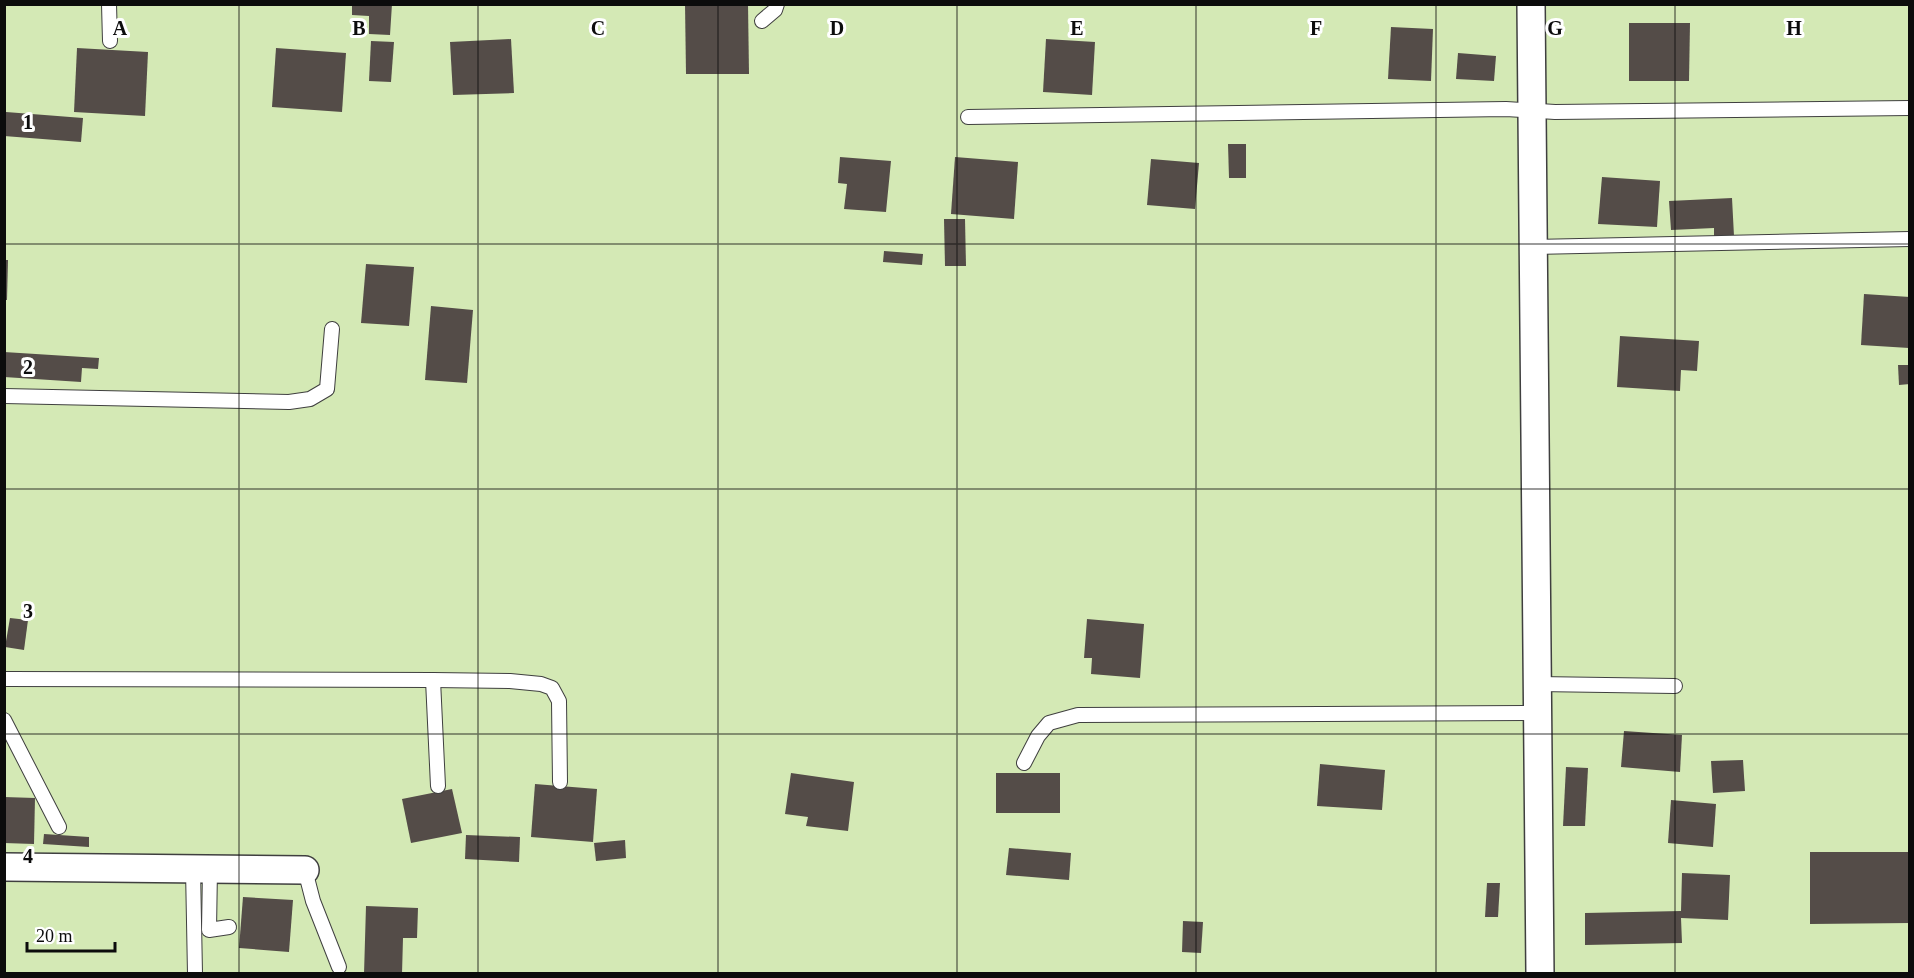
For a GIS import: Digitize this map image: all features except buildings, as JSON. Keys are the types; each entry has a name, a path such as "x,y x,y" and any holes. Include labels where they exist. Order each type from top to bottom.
{"street":[{"path":"1531,4 1540,974"},
{"path":"4,867 305,870"}],"lane":[{"path":"109,4 110,41"},
{"path":"762,21 775,10 777,4"},
{"path":"968,117 1494,109 1555,112 1910,108"},
{"path":"1533,248 1910,239"},
{"path":"4,396 289,402 310,399 327,389 332,329"},
{"path":"4,679 433,680 510,681 541,684 552,688 559,701 560,782"},
{"path":"433,680 438,786"},
{"path":"1537,684 1675,686"},
{"path":"1024,763 1038,736 1048,723 1078,715 1538,713"},
{"path":"4,720 59,826"},
{"path":"201,869 209,930 229,927"},
{"path":"195,974 201,869"},
{"path":"305,870 313,901 339,967"}],"green space":[{"path":"5,5 1909,5 1909,973 5,973"}]}
